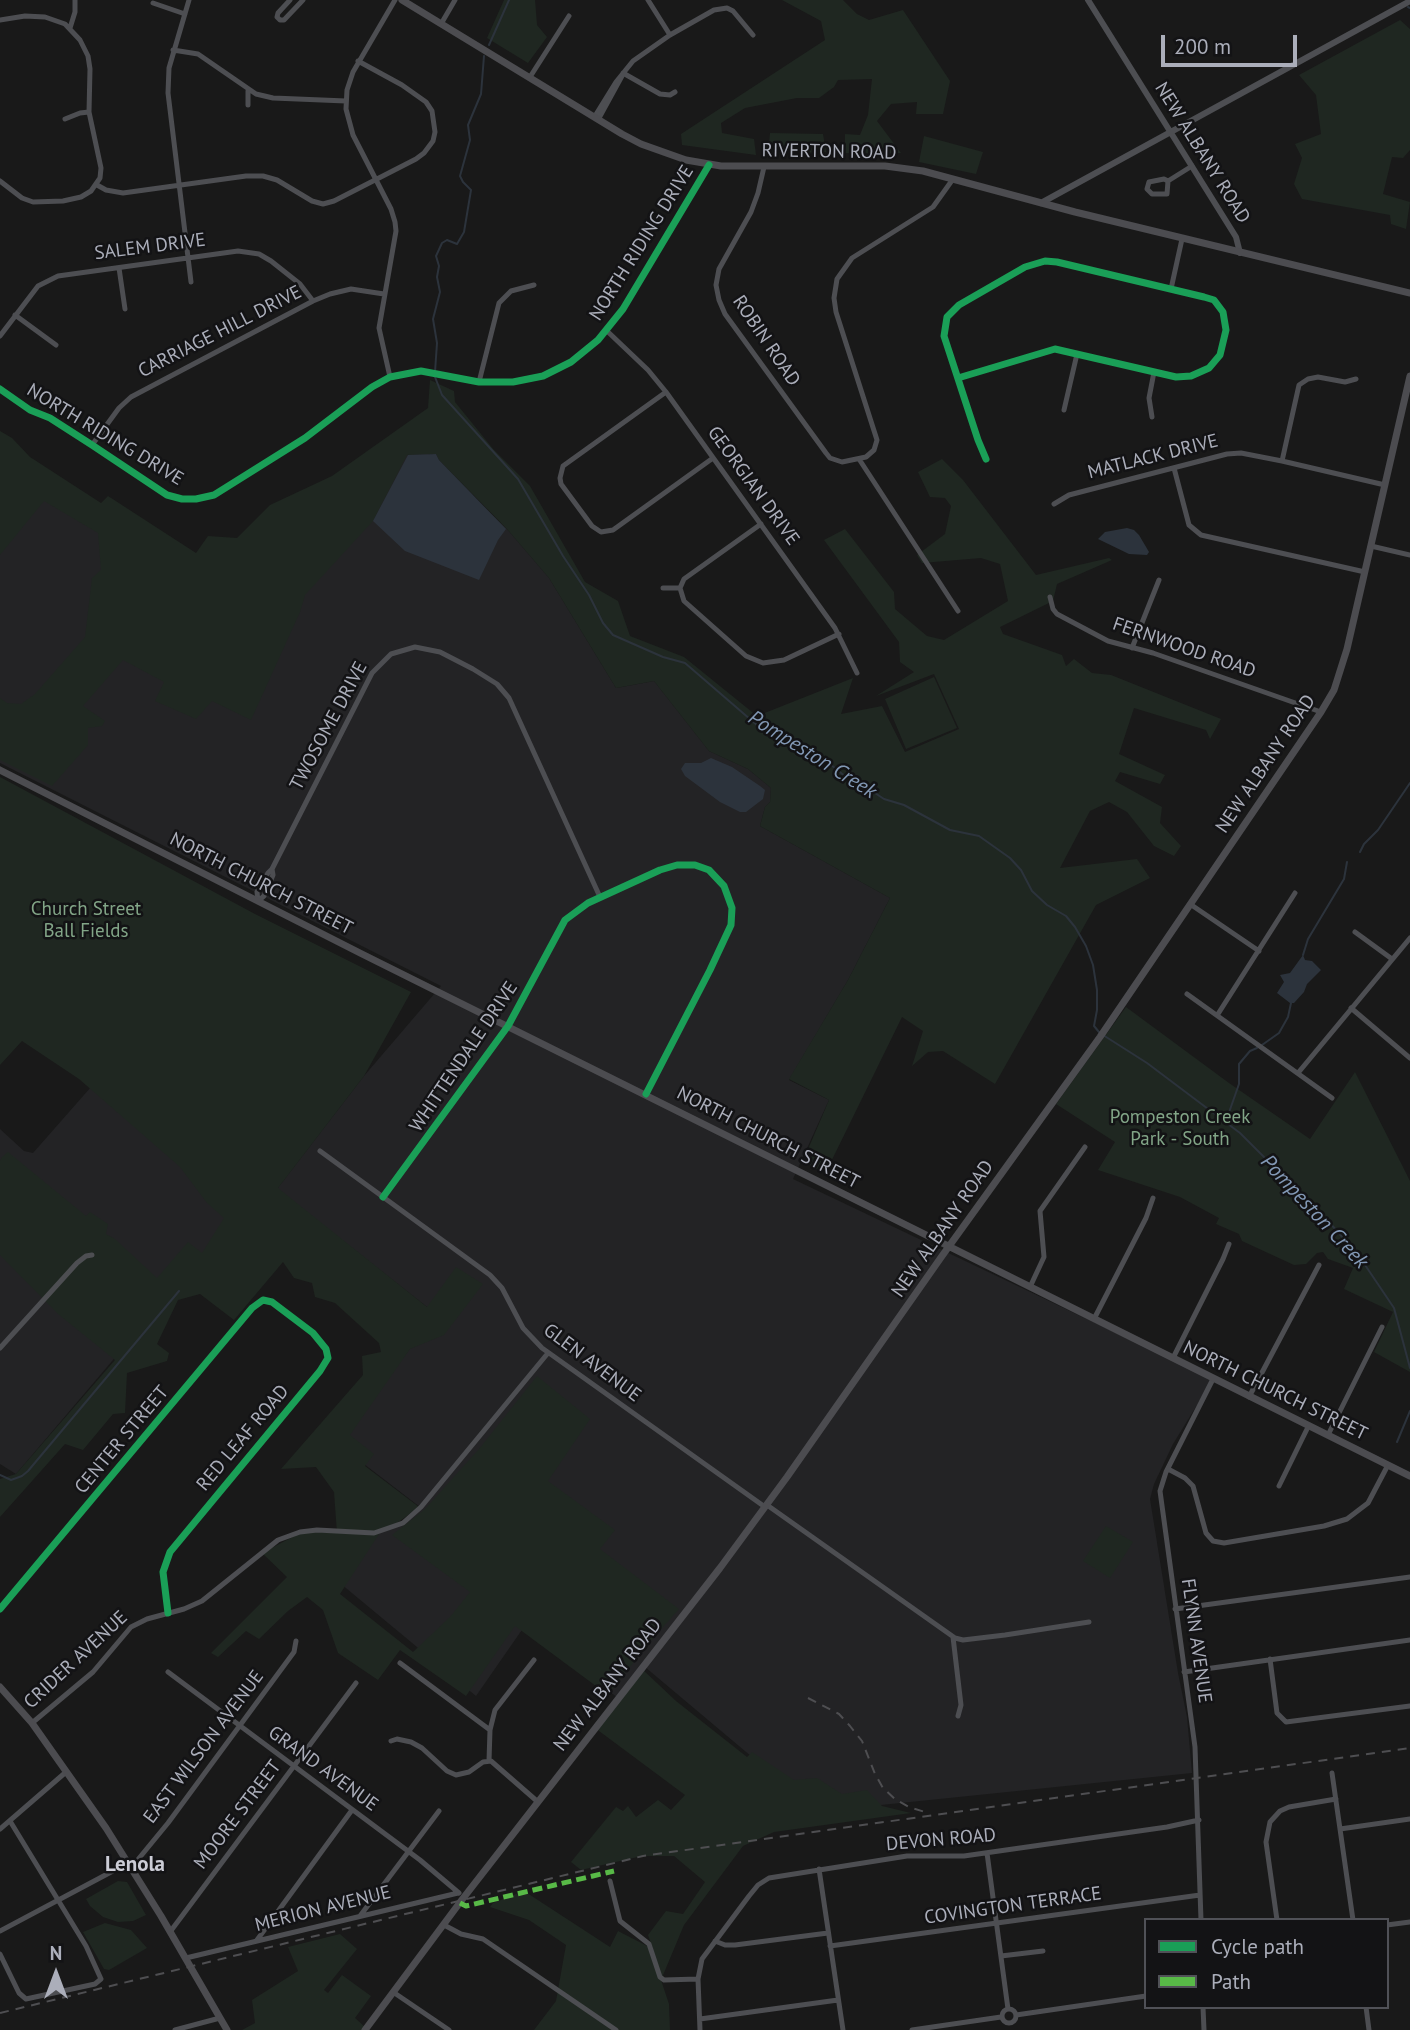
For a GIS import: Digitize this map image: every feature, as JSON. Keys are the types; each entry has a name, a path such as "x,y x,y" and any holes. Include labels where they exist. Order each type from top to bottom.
{"main road":[{"name":"RIVERTON ROAD","path":"402,0 641,144 678,158 709,165 886,166 923,171 1182,239 1410,293"},
{"name":"NEW ALBANY ROAD","path":"365,2030 766,1506 1100,1037 1321,712 1338,679 1410,376"},
{"name":"NORTH CHURCH STREET","path":"0,770 1410,1476"},
{"path":"0,1687 32,1723 130,1866 227,2030"}],"street":[{"path":"69,28 75,12 75,0"},
{"path":"189,0 173,50 168,93 191,282"},
{"path":"290,0 278,13 280,20 284,20 303,0"},
{"path":"390,377 379,328 396,230 391,209 353,135 346,101 349,81 358,61 395,0"},
{"path":"442,24 455,0"},
{"path":"648,0 670,35"},
{"name":"NEW ALBANY ROAD","path":"1088,0 1236,237 1240,253"},
{"path":"1041,203 1410,1"},
{"path":"153,3 184,14"},
{"path":"597,117 623,73 634,61 670,35 720,8 733,11 753,34"},
{"path":"0,20 25,16 45,17 69,28 80,40 88,56 89,112 101,168 97,185 81,197 39,202 22,198 0,181"},
{"path":"530,77 569,16"},
{"path":"173,50 198,54 248,91 273,98 346,101"},
{"path":"97,185 116,193 263,176 277,180 312,201 323,204 334,201 376,181 424,153 433,141 435,124 432,111 423,100 358,61"},
{"path":"623,73 660,94 675,93"},
{"path":"248,91 248,105"},
{"path":"65,119 89,112"},
{"name":"NORTH RIDING DRIVE","path":"0,389 30,410 50,418 167,495 182,499 204,498 223,491 305,438 372,387 390,377 421,371 479,382 513,382 542,376 570,362 607,331 639,283 709,165"},
{"path":"1168,181 1192,166"},
{"name":"ROBIN ROAD","path":"764,167 751,212 719,269 716,285 719,300 725,314 826,453 836,461 859,459"},
{"path":"953,179 933,207 852,258 837,279 834,298 836,312 877,440 874,450 859,459 958,611"},
{"path":"1171,289 1182,239"},
{"name":"SALEM DRIVE","path":"0,336 34,290 47,279 69,273 238,251 259,254 300,284 313,301"},
{"path":"958,378 1044,351 1060,350 1176,377 1191,376 1216,362 1223,345 1226,321 1221,307 1214,300 1057,262 1039,262 1026,267 959,305 947,317 944,336 958,378 986,459"},
{"path":"119,268 125,309"},
{"path":"479,382 499,303 511,291 534,285"},
{"name":"CARRIAGE HILL DRIVE","path":"92,445 119,408 131,397 313,301 351,289 384,294"},
{"path":"15,315 56,345"},
{"name":"GEORGIAN DRIVE","path":"607,331 666,391 839,634 858,673"},
{"path":"1064,411 1077,354"},
{"path":"1152,417 1149,398 1154,372"},
{"path":"1282,461 1299,385 1318,377 1345,382 1356,379"},
{"path":"666,391 563,466 561,484 592,526 601,533 612,530 713,458"},
{"name":"MATLACK DRIVE","path":"1054,504 1069,495 1227,454 1241,453 1385,485"},
{"path":"1174,468 1189,525 1201,535 1365,572"},
{"path":"761,524 684,579 680,588 686,604 746,656 757,662 768,664 784,660 839,634"},
{"path":"1371,546 1410,555"},
{"path":"1132,649 1159,580"},
{"path":"663,588 680,588"},
{"name":"FERNWOOD ROAD","path":"1049,597 1053,609 1062,617 1108,640 1321,712"},
{"name":"TWOSOME DRIVE","path":"258,901 257,892 272,869 372,673 391,654 407,648 423,648 448,656 487,677 509,698 600,897"},
{"name":"WHITTENDALE DRIVE","path":"383,1198 508,1026 565,920 579,908 660,870 686,864 702,867 715,875 724,886 731,900 732,917 728,933 646,1094"},
{"path":"1218,1014 1295,893"},
{"path":"1190,904 1259,951"},
{"path":"1355,932 1392,959"},
{"path":"1298,1073 1410,938"},
{"path":"1187,994 1332,1098"},
{"path":"1351,1008 1410,1058"},
{"path":"1030,1287 1044,1257 1040,1211 1085,1147"},
{"name":"GLEN AVENUE","path":"320,1151 495,1280 507,1296 523,1328 548,1353 953,1637"},
{"path":"1094,1320 1146,1218 1153,1198"},
{"path":"1173,1358 1228,1244"},
{"path":"0,1348 76,1263 92,1255"},
{"path":"1250,1397 1319,1265"},
{"name":"CENTER STREET","path":"0,1609 252,1308 263,1300 272,1302"},
{"name":"RED LEAF ROAD","path":"168,1613 163,1579 166,1558 328,1358 326,1349 313,1333 272,1302"},
{"path":"1328,1435 1382,1327"},
{"name":"CRIDER AVENUE","path":"32,1723 93,1672 126,1630 141,1620 190,1607 214,1594 271,1544 285,1537 317,1530 374,1533 403,1523 421,1507 548,1353"},
{"name":"FLYNN AVENUE","path":"1201,1918 1195,1747 1160,1499 1161,1486 1168,1469 1213,1379"},
{"path":"1279,1486 1309,1425"},
{"path":"1168,1469 1185,1478 1193,1486 1206,1534 1213,1541 1224,1543 1324,1526 1347,1519 1368,1503 1388,1465"},
{"path":"1175,1609 1410,1577"},
{"path":"958,1716 961,1705 953,1637 963,1640 1089,1622"},
{"path":"1184,1672 1410,1640"},
{"name":"EAST WILSON AVENUE","path":"130,1866 294,1652 296,1641"},
{"path":"1270,1659 1276,1709 1280,1718 1289,1722 1410,1706"},
{"path":"489,1761 490,1730 495,1710 534,1660"},
{"path":"400,1663 490,1730"},
{"name":"GRAND AVENUE","path":"168,1672 458,1893"},
{"name":"MOORE STREET","path":"170,1932 356,1683"},
{"path":"391,1741 397,1739 411,1742 456,1775 469,1772 489,1761 500,1767 537,1802"},
{"path":"0,1829 66,1772"},
{"path":"1332,1773 1353,1918"},
{"path":"1276,1918 1266,1842 1270,1822 1280,1811 1289,1807 1336,1800"},
{"path":"256,1942 352,1810"},
{"path":"360,1916 439,1811"},
{"path":"1340,1829 1410,1819"},
{"name":"DEVON ROAD","path":"698,1979 702,1959 749,1896 763,1881 780,1875 907,1856 949,1858 1174,1826 1199,1820"},
{"path":"0,1954 19,1993 29,1999 95,1984 101,1977 86,1946 10,1821"},
{"path":"986,1853 1008,2009"},
{"path":"0,1931 130,1866"},
{"path":"819,1869 843,2030"},
{"path":"610,1881 620,1921 649,1944 660,1977 664,1980 698,1979 700,2030"},
{"name":"MERION AVENUE","path":"186,1958 468,1892"},
{"name":"COVINGTON TERRACE","path":"830,1946 1200,1895"},
{"path":"1389,1925 1410,1922"},
{"path":"444,1925 461,1934 483,1939 616,2030"},
{"path":"715,1941 724,1945 735,1945 828,1933"},
{"path":"1001,1956 1043,1951"},
{"path":"393,1992 446,2029"},
{"path":"1016,2015 1144,1996"},
{"path":"700,2019 838,2000"},
{"path":"1001,2017 1002,2012 1008,2009 1016,2015"},
{"path":"1203,2009 1204,2030"},
{"path":"1366,2009 1368,2030"},
{"path":"1001,2017 1010,2027 1016,2015"},
{"path":"912,2030 1001,2017"},
{"path":"175,2030 220,2018"}],"shaded area":[{"path":"413,440 507,529 549,578 616,688 654,681 709,751 748,769 771,788 770,802 765,807 760,826 890,898 848,980 789,1080 829,1100 793,1179 1213,1379 1173,1444 1150,1499 1187,1717 1192,1773 842,1809 802,1799 645,1667 619,1699 526,1624 476,1696 323,1569 347,1531 396,1526 420,1507 338,1444 436,1314 277,1189 364,1076 441,986 0,763 0,441 167,546 245,576"},
{"path":"436,454 506,529 479,580 405,551 373,521 408,455"},
{"path":"1127,528 1139,535 1149,552 1147,555 1129,554 1098,539 1105,532"},
{"path":"711,758 732,767 760,786 765,790 763,799 746,812 740,812 720,802 685,776 681,769 685,763 701,763"},
{"path":"1303,955 1305,960 1312,961 1321,970 1294,1003 1290,1003 1277,993 1284,982 1280,975 1290,973"},
{"path":"91,1087 235,1211 203,1254 16,1474 0,1464 0,1129 24,1151 33,1153"}],"green space":[{"path":"504,0 535,0 537,25 547,37 528,63 487,38"},
{"path":"782,0 843,0 857,14 869,20 903,10 950,81 943,114 916,114 917,102 891,104 877,121 901,153 845,153 845,134 860,135 868,115 872,79 838,80 834,87 819,98 797,98 745,108 721,123 722,133 754,139 756,155 682,145 681,134 825,40 821,21"},
{"path":"1400,20 1410,29 1410,150 1403,158 1392,157 1383,194 1410,202 1406,229 1391,224 1390,215 1302,199 1294,184 1302,158 1295,144 1321,134 1316,95 1299,75"},
{"path":"770,133 823,134 826,152 768,154"},
{"path":"924,136 983,152 976,174 919,162"},
{"path":"430,380 454,391 455,402 494,450 530,486 585,582 618,601 630,636 684,657 757,716 853,678 841,714 882,706 905,752 959,729 934,674 876,696 914,672 900,662 899,642 824,540 845,529 894,592 895,609 927,636 944,640 1008,601 1000,564 981,558 922,563 917,555 945,534 951,506 945,498 930,497 918,472 942,459 963,480 1036,575 1109,558 1112,560 1057,584 1053,601 1000,627 1003,634 1062,655 1066,666 1074,659 1092,673 1111,675 1221,719 1210,739 1206,730 1134,708 1119,754 1165,775 1160,784 1120,772 1115,781 1162,807 1160,823 1181,846 1174,856 1154,846 1127,812 1109,802 1090,811 1060,868 1137,859 1150,878 1096,905 995,1084 943,1051 928,1052 912,1066 923,1031 902,1017 825,1174 803,1161 829,1100 789,1079 848,980 890,898 760,826 765,807 770,802 771,788 748,769 709,751 654,681 616,688 549,578 436,454 407,455 373,521 305,595 300,612 251,720 212,701 196,719 155,701 164,682 123,660 83,706 105,721 102,726 88,728 88,745 52,786 0,760 0,698 7,703 21,704 35,694 85,637 92,578 101,570 98,533 44,501 0,555 0,431 12,438 30,457 101,503 108,496 196,553 208,536 237,538 270,505 332,476 428,408"},
{"path":"934,677 957,728 906,749 885,699"},
{"name":"Church Street Ball Fields","path":"0,777 255,914 411,992 364,1076 278,1188 427,1307 456,1267 483,1284 444,1335 410,1349 350,1435 374,1454 365,1466 419,1507 389,1529 381,1531 340,1594 413,1652 450,1617 470,1592 392,1535 425,1509 479,1449 537,1376 590,1419 548,1481 615,1530 600,1549 679,1609 608,1695 515,1626 466,1696 400,1650 378,1680 338,1653 323,1610 307,1597 259,1639 246,1631 218,1657 211,1653 287,1577 262,1553 304,1531 337,1533 334,1492 316,1467 281,1469 363,1375 362,1356 381,1352 379,1343 335,1303 315,1297 312,1283 294,1278 283,1262 234,1320 200,1294 178,1300 157,1344 169,1353 167,1361 127,1373 125,1413 113,1414 83,1450 65,1444 0,1517 0,1479 16,1474 115,1360 58,1314 0,1255 2,1157 8,1152 86,1216 90,1212 108,1224 106,1234 157,1278 188,1242 202,1253 224,1218 207,1203 180,1167 79,1079 22,1041 0,1065"},
{"name":"Pompeston Creek Park - South","path":"1126,1007 1310,1139 1355,1072 1410,1181 1410,1372 1374,1352 1393,1312 1344,1289 1353,1268 1328,1259 1323,1252 1317,1253 1306,1264 1294,1265 1242,1241 1239,1234 1216,1224 1219,1218 1180,1197 1098,1170 1115,1142 1056,1104"},
{"path":"1106,1526 1133,1542 1110,1578 1083,1561"},
{"path":"641,1668 676,1701 747,1757 752,1752 794,1780 817,1778 842,1794 867,1790 882,1806 911,1813 774,1832 743,1846 684,1925 661,1980 669,2004 670,2030 534,2030 556,2001 566,1945 529,1920 490,1907 493,1903 524,1891 610,1947 618,1931 653,1949 648,1935 666,1911 683,1914 705,1882 674,1856 642,1856 581,1870 571,1862 616,1807 623,1811 628,1806 636,1817 658,1800 671,1810 685,1795 595,1728"},
{"path":"118,1881 127,1882 146,1915 133,1921 118,1922 103,1917 90,1906 86,1899"},
{"path":"105,1923 131,1930 147,1948 109,1970 104,1969 83,1932"},
{"path":"340,1934 357,1949 324,1990 328,1993 342,1975 371,1996 355,2018 365,2027 363,2030 242,2030 255,2023 252,2000 298,1971 288,1947"}],"waterway":[{"name":"Pompeston Creek","path":"489,45 509,0"},
{"name":"Pompeston Creek","path":"435,372 437,343 433,319 440,292 436,256 442,243 447,240 457,244 464,232 471,190 460,176 470,140 468,125 481,94 484,56"},
{"name":"Pompeston Creek","path":"435,377 442,395 518,479 589,595 603,623 613,635 663,657 685,663 758,726 815,752 851,781 884,799 904,805 950,830 979,836 1010,858 1021,870 1032,891 1047,905 1066,916 1086,946 1093,965 1097,990 1094,1026 1099,1032"},
{"path":"1360,852 1410,783"},
{"path":"1303,955 1308,939 1344,879 1347,862"},
{"path":"1262,1045 1279,1033 1288,1017 1291,1003"},
{"name":"Pompeston Creek","path":"1103,1035 1147,1063 1240,1133 1329,1222 1359,1256 1394,1308 1410,1368"},
{"path":"1226,1121 1239,1084 1239,1064 1250,1051 1257,1048"},
{"path":"0,1475 11,1480 28,1471 179,1291"},
{"path":"1397,1442 1410,1411"}],"railway":[{"path":"808,1698 839,1714 850,1726 862,1741 883,1788 895,1799 925,1812"},
{"path":"0,2013 643,1856 1410,1748"}],"marked path":[{"path":"460,1903 466,1906 614,1871"}],"cycle path":[{"path":"0,389 30,410 50,418 167,495 182,499 214,495 305,438 372,387 390,377 421,371 479,382 513,382 543,376 571,362 598,340 623,309 709,165"},
{"path":"958,378 1055,349 1176,377 1191,376 1209,368 1220,355 1226,330 1223,312 1214,300 1204,297 1045,261 1025,267 959,305 947,317 944,336 978,440 986,459"},
{"path":"383,1197 508,1026 565,920 588,903 660,870 677,865 695,865 709,870 724,886 732,908 731,925 646,1094"},
{"path":"0,1609 252,1308 263,1300 272,1302 313,1333 326,1349 328,1358 170,1552 163,1572 168,1613"}],"district":[{"name":"Lenola","path":"135,1865"}]}
